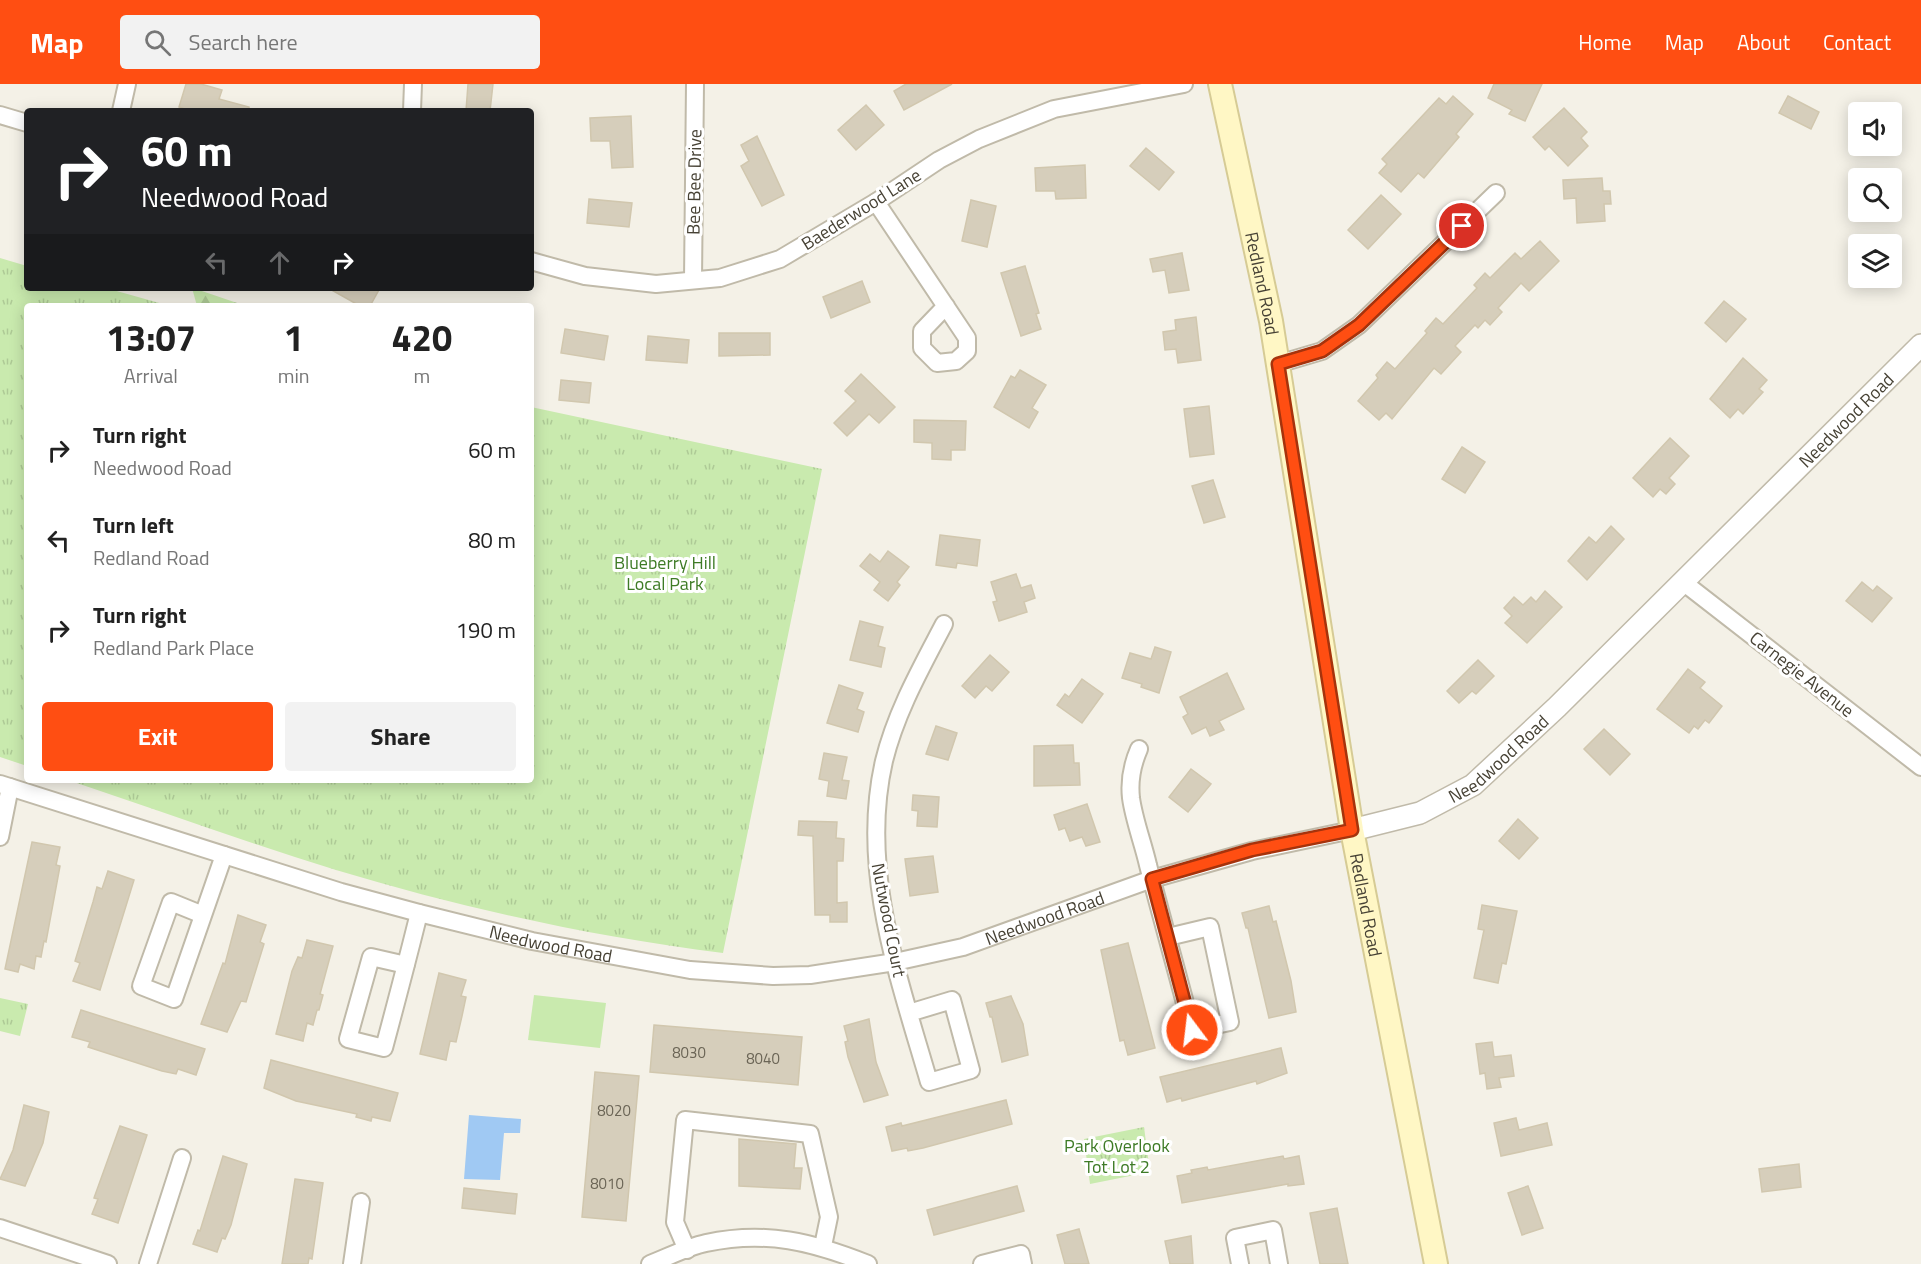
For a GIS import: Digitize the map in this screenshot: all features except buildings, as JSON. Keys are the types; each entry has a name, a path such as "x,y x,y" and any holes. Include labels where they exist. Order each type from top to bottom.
{"main road":[{"name":"Redland Road","path":"1220,84 1271,321 1352,830 1436,1264"}],"street":[{"path":"122,108 127,84"},
{"path":"412,108 413,84"},
{"name":"Bee Bee Drive","path":"693,280 695,84"},
{"name":"Baederwood Lane","path":"534,262 585,276 656,284 720,278 780,259 876,202 939,160 979,139 1054,109 1184,84"},
{"path":"0,115 24,122"},
{"path":"1278,364 1322,351 1359,325 1496,193"},
{"path":"876,202 946,306"},
{"name":"Needwood Road","path":"5,785 340,892 532,941 690,970 773,976 810,975 895,962 963,946 1152,879 1252,850 1352,830 1420,813 1473,784 1557,707 1921,345"},
{"name":"Carnegie Avenue","path":"1683,582 1921,767"},
{"name":"Nutwood Court","path":"909,1013 952,1000 971,1070 929,1082 909,1013 895,962 876,863 877,796 885,760 897,720 913,682 944,624"},
{"path":"1139,749 1131,767 1131,797 1192,1030 1230,1022 1210,927 1168,937"},
{"path":"0,837 5,785"},
{"path":"203,915 171,902 141,986 174,999 224,855"},
{"path":"406,965 370,957 348,1039 384,1048 406,965 419,913"},
{"path":"687,1250 675,1222 685,1120 810,1134 829,1217 823,1246"},
{"path":"148,1264 182,1158"},
{"path":"352,1264 361,1202"},
{"path":"0,1228 108,1264"},
{"path":"1240,1264 1235,1238 1273,1230 1279,1264"},
{"path":"650,1264 704,1243 740,1238 792,1241 823,1246 868,1264"},
{"path":"982,1264 1021,1254 1023,1264"}],"green space":[{"path":"0,258 24,265 24,291 117,291 159,303 24,303 24,765 0,757"},
{"path":"193,291 202,291 237,303 196,303"},
{"name":"Blueberry Hill Local Park","path":"534,408 822,469 723,953 625,939 480,909 383,884 77,783 534,783"},
{"path":"534,995 606,1003 600,1048 528,1040"},
{"path":"0,998 28,1004 20,1036 0,1031"},
{"name":"Park Overlook Tot Lot 2","path":"1144,1127 1150,1172 1090,1184 1084,1139"}],"water":[{"path":"469,1115 521,1119 520,1133 504,1133 500,1180 464,1179"}],"route":[{"path":"1192,1030 1152,879 1252,850 1352,830 1278,364 1322,351 1359,325 1462,226"}]}
